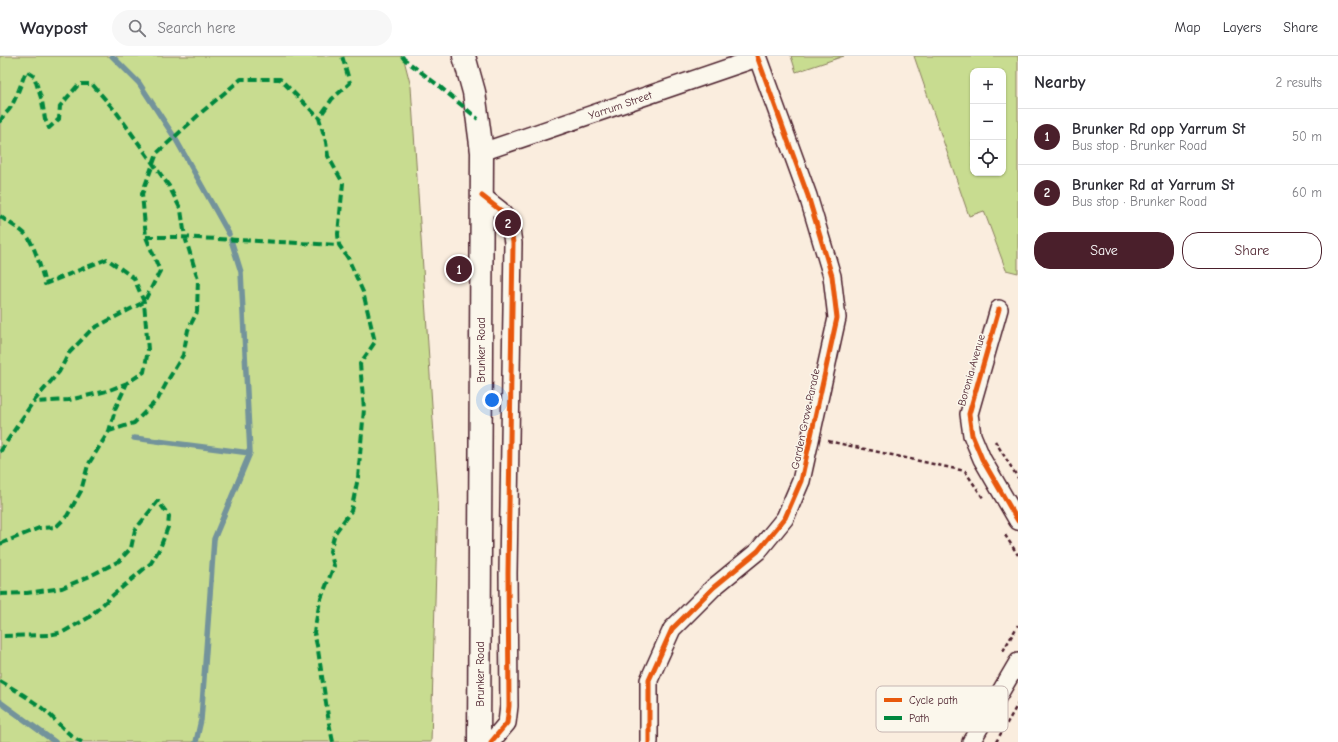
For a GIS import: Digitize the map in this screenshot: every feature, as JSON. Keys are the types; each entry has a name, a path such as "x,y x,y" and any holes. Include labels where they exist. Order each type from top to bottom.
{"main road":[{"name":"Brunker Road","path":"464,56 474,92 482,152 479,742"}],"street":[{"name":"Yarrum Street","path":"482,152 757,57"},
{"name":"Garden Grove Parade","path":"649,742 649,680 672,629 714,586 758,551 785,518 801,481 837,318 832,276 808,196 757,57"},
{"path":"482,196 500,210 510,223 513,243 508,574 509,706 507,723 491,742"},
{"name":"Boronia Avenue","path":"999,309 969,414 972,435 982,459 1018,521"},
{"path":"1004,686 1018,662"},
{"path":"971,742 977,732"}],"path":[{"path":"811,438 965,471 986,503"},
{"path":"994,440 1018,478"},
{"path":"1002,529 1018,555"},
{"path":"1008,721 1018,704"},
{"path":"996,742 1002,732"}],"green space":[{"path":"0,56 403,56 411,87 438,496 431,742 0,742"},
{"path":"791,56 844,56 796,72"},
{"path":"914,56 1018,56 1018,273 1006,270 984,211 969,216"}],"waterway":[{"path":"112,56 139,83 175,138 229,234"},
{"path":"196,742 201,720 214,539 250,453 241,272 231,240"},
{"path":"134,438 250,453"},
{"path":"0,702 55,742"}],"marked path":[{"path":"333,742 314,632 320,601 334,566 330,551 335,533 351,511 358,478 364,409 360,364 375,342 363,292 348,258 339,245 338,234 343,183 328,156 326,142 319,118 332,99 350,83 342,56"},
{"path":"402,56 478,119"},
{"path":"0,123 2,117 13,103 26,71 34,76 42,101 45,119 49,128 59,119 60,106 79,84 92,84 117,113 169,186 181,210 185,237 198,279 197,312 188,330 183,355 158,399 134,423 109,431"},
{"path":"0,452 33,402 59,372 69,353 92,329 144,302 160,271 146,237 142,194 157,153 241,79 280,79 319,118"},
{"path":"0,216 22,232 32,244 45,284 107,259 134,278 144,302 148,350 144,372 127,383 107,391 69,400 33,402"},
{"path":"146,237 178,237 339,245"},
{"path":"0,544 39,528 56,527 67,516 81,491 88,465 109,431 116,407 127,383"},
{"path":"0,594 27,593 62,588 90,576 119,561 131,548 135,530 158,501 169,516 168,527 160,548 151,563 88,618 63,632 49,635 0,636"},
{"path":"0,681 37,704 71,735 82,742"}],"cycle path":[{"path":"649,742 649,680 672,629 714,587 758,551 785,518 801,481 837,318 832,276 808,196 757,56"},
{"path":"482,196 500,210 510,223 513,243 508,573 509,706 507,723 491,742"},
{"path":"999,309 969,414 972,435 982,459 1018,521"}],"place":[{"name":"Brunker Rd at Yarrum St","path":"508,223"},
{"name":"Brunker Rd opp Yarrum St","path":"459,269"}]}
